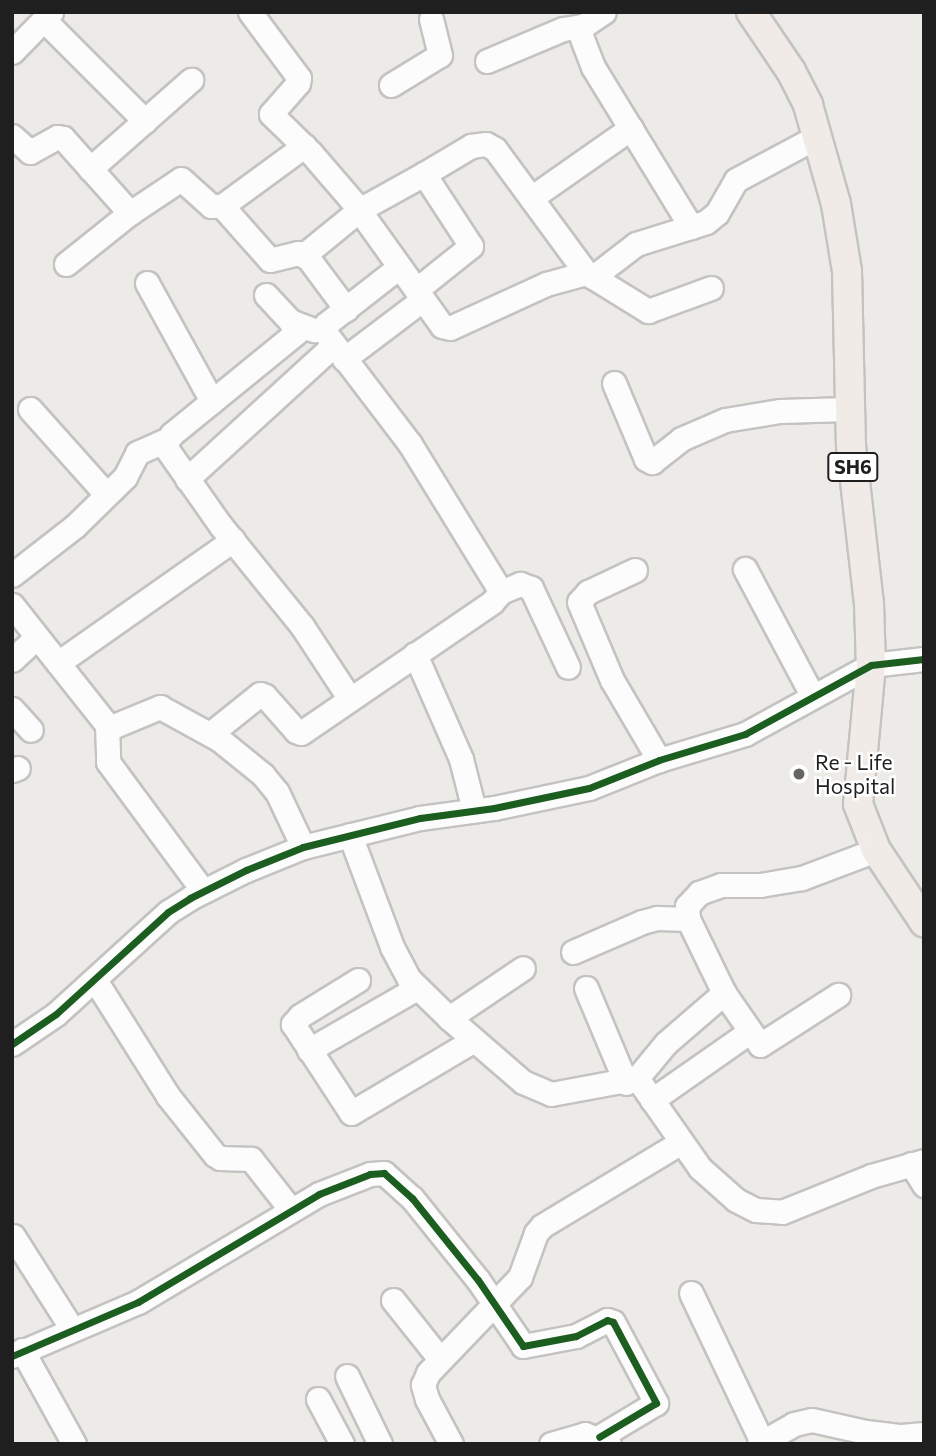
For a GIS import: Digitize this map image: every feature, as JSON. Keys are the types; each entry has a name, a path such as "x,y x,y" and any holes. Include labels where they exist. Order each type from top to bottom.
{"main road":[{"name":"SH6","path":"751,12 791,71 818,136 836,204 847,271 848,409 869,603 871,665 858,804 876,850 924,922"}],"street":[{"path":"250,12 299,78 298,83 271,113 304,146 359,210 435,319 442,326 450,328 545,284 589,275 636,243 706,222 717,213 736,180 818,136"},
{"path":"487,61 563,29 578,28 604,12"},
{"path":"391,85 440,55 435,14"},
{"path":"12,52 48,16 145,121"},
{"path":"578,28 593,67 691,227"},
{"path":"90,169 191,80"},
{"path":"531,198 631,128"},
{"path":"12,136 30,152 60,136 130,213"},
{"path":"304,254 359,210 471,146 486,144 495,149 589,275 648,311 711,288"},
{"path":"66,264 130,213 181,179 211,206 222,206 304,146"},
{"path":"12,575 65,536 125,477 137,453 166,440 212,401 419,295 471,246 424,174"},
{"path":"222,206 270,260 304,254 346,309"},
{"path":"187,479 326,341 326,324 399,267"},
{"path":"147,283 212,401"},
{"path":"266,295 290,321 326,341 410,444 501,592"},
{"path":"614,383 646,459 652,462 681,439 725,420 780,411 848,409"},
{"path":"30,409 107,495"},
{"path":"166,440 166,451 302,626 350,699"},
{"path":"58,663 233,540"},
{"path":"745,569 812,695"},
{"path":"635,570 588,592 579,602 612,680 659,760"},
{"path":"210,734 260,694 300,733 492,602 501,592 520,584 530,588 568,667"},
{"path":"12,605 107,725 108,762 203,891"},
{"path":"12,660 37,637"},
{"path":"415,654 461,759 474,810"},
{"path":"12,1044 56,1014 148,929 203,891 303,847 420,818 589,788 659,760 745,734 871,665 924,659"},
{"path":"107,725 114,726 155,707 210,734 249,763 270,783 303,847"},
{"path":"12,709 31,730"},
{"path":"350,835 392,947 417,988 523,1082 539,1092 563,1094 632,1081 666,1043 724,993"},
{"path":"838,995 764,1043 757,1044 724,993 688,919 690,902 705,890 721,885 760,885 802,878 876,850"},
{"path":"573,952 642,922 657,918 688,919"},
{"path":"449,1018 523,968"},
{"path":"95,980 168,1096 215,1155 219,1158 251,1159 291,1210"},
{"path":"358,980 293,1022 352,1114 474,1040"},
{"path":"309,1050 417,988"},
{"path":"586,988 632,1081 652,1100 706,1175 746,1205 766,1212 792,1209 871,1176 917,1163 924,1185"},
{"path":"652,1100 749,1032"},
{"path":"451,1444 424,1392 424,1379 520,1277 536,1233 542,1226 681,1142"},
{"path":"74,1444 17,1353 138,1302 318,1194 370,1174 388,1174 412,1198 495,1302 519,1342 525,1347 576,1336 607,1320 613,1322 656,1405 604,1440 576,1435 551,1444"},
{"path":"13,1236 72,1329"},
{"path":"691,1293 761,1443 794,1424 812,1420 901,1440 924,1434"},
{"path":"394,1300 440,1359"},
{"path":"347,1376 380,1444"},
{"path":"318,1399 342,1444"}],"cycle path":[{"path":"12,1044 56,1014 168,912 246,870 303,847 420,818 494,808 589,788 659,760 745,734 871,665 924,659"},
{"path":"12,1356 138,1302 319,1194 370,1174 384,1173 412,1198 478,1280 523,1346 576,1336 607,1320 613,1322 656,1403 599,1437"}],"place":[{"name":"Re - Life Hospital","path":"799,774"}]}
